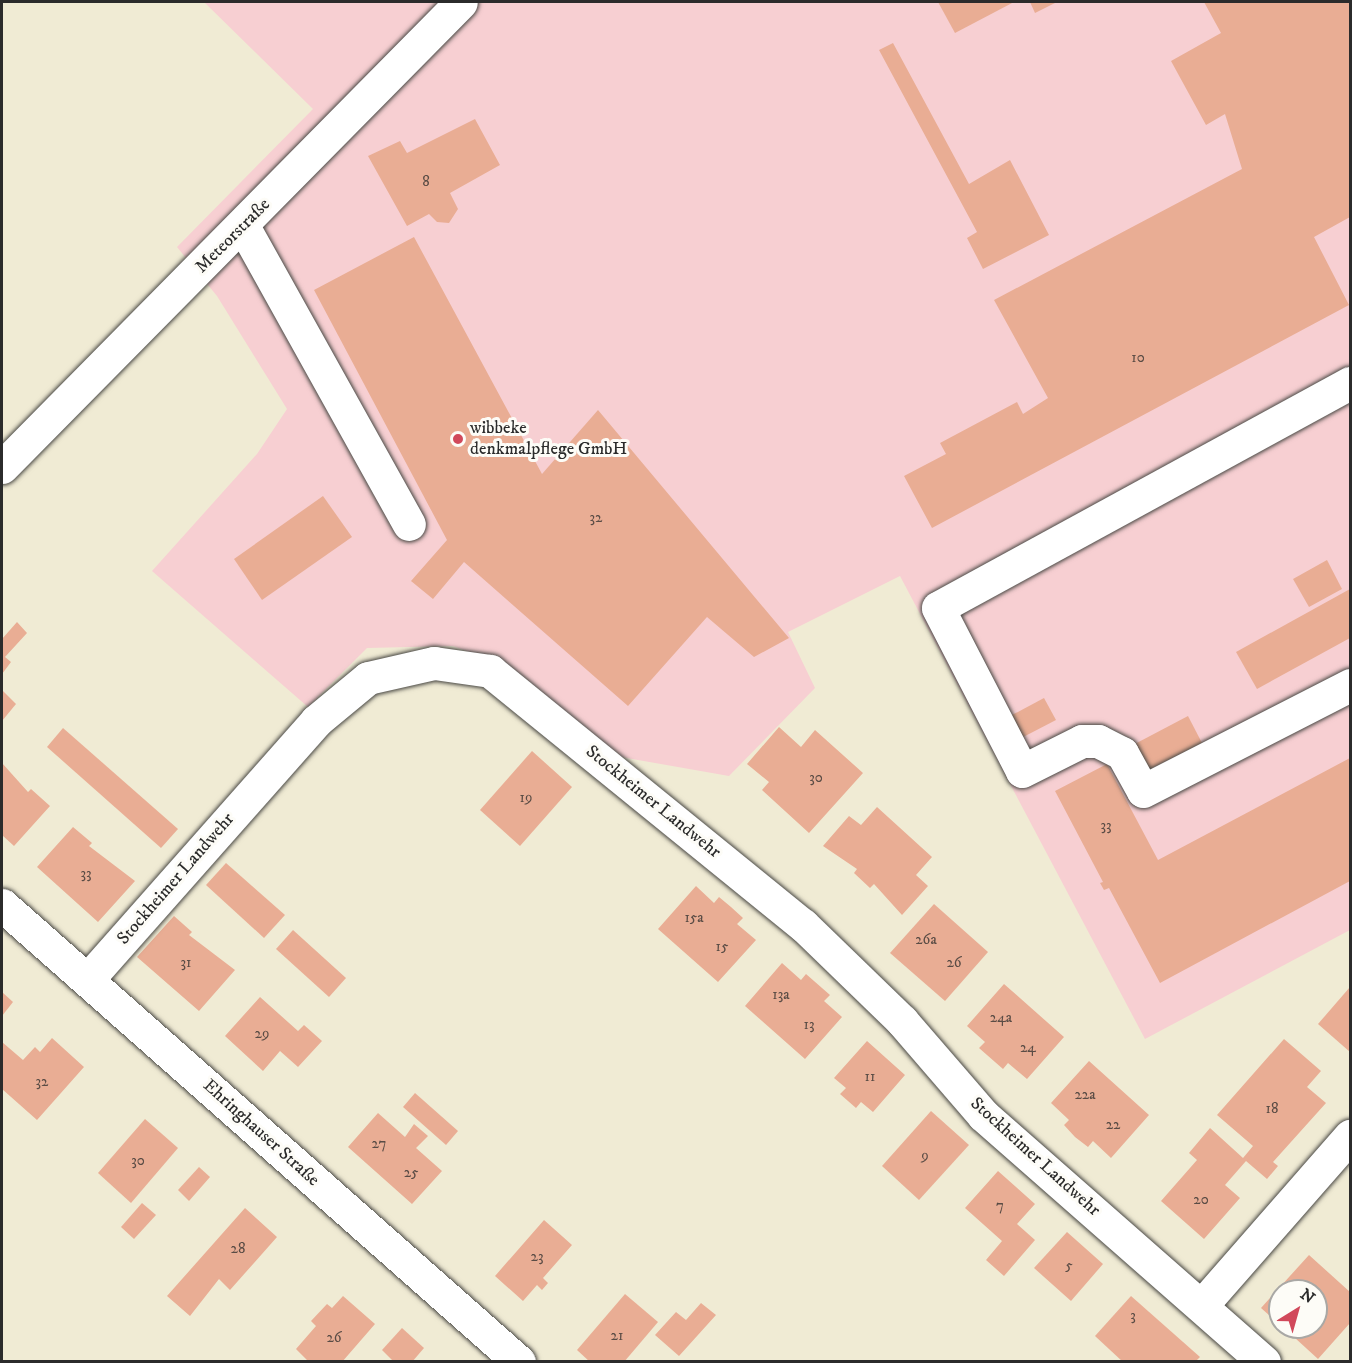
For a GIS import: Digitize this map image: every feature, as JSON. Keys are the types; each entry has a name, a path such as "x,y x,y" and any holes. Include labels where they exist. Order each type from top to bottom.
{"street":[{"name":"Meteorstraße","path":"2,467 243,226 462,2"},
{"path":"243,226 409,524"},
{"path":"1350,383 938,608 1023,771 1082,741 1098,741 1122,753 1143,791 1350,685"},
{"name":"Stockheimer Landwehr","path":"88,979 316,721 368,678 434,663 490,671 803,925 902,1021 983,1115 1202,1305 1264,1362"},
{"name":"Ehringhauser Straße","path":"2,905 519,1362"},
{"path":"1202,1305 1350,1136"}],"shaded area":[{"path":"204,2 1350,2 1350,930 1145,1039 900,576 788,632 815,688 729,776 621,757 509,667 453,646 367,648 308,707 152,571 257,454 287,409 217,296 177,247 313,109"}],"building":[{"path":"938,2 1014,2 955,33"},
{"path":"1030,2 1057,2 1035,13"},
{"path":"1204,2 1350,2 1350,217 1314,237 1349,305 932,528 904,476 946,454 940,443 1017,402 1023,414 1048,398 994,300 1242,169 1225,114 1206,125 1171,61 1221,33"},
{"path":"893,43 969,184 1010,160 1049,235 983,269 967,238 977,232 879,50"},
{"path":"475,119 500,165 450,193 458,209 449,223 437,222 429,214 407,226 368,156 400,141 407,153"},
{"path":"414,237 542,474 598,410 789,638 754,657 707,617 628,706 464,562 433,599 411,581 447,540 314,290"},
{"path":"323,496 352,537 262,600 234,559"},
{"path":"1327,560 1342,589 1309,607 1293,579"},
{"path":"1350,589 1350,638 1257,689 1236,652"},
{"path":"17,622 27,633 5,657 11,662 2,674 2,639"},
{"path":"2,690 16,704 2,721"},
{"path":"1044,698 1056,720 1010,744 999,722"},
{"path":"1188,716 1202,743 1144,772 1131,746"},
{"path":"779,727 801,747 815,730 863,773 809,833 762,790 769,782 747,764"},
{"path":"63,728 178,829 161,848 47,747"},
{"path":"532,751 572,787 520,846 480,810"},
{"path":"1350,758 1350,881 1160,983 1109,888 1104,890 1100,883 1103,882 1055,791 1107,764 1158,860"},
{"path":"2,763 28,792 31,789 50,806 14,846 2,835"},
{"path":"877,807 932,857 916,875 928,886 902,915 874,884 870,888 854,873 857,869 823,846 849,816 861,825"},
{"path":"73,827 92,843 89,846 135,881 98,922 37,867"},
{"path":"226,863 285,915 264,938 206,885"},
{"path":"696,886 714,903 719,897 731,907 743,918 737,924 756,940 718,982 658,929"},
{"path":"934,904 988,952 945,1001 890,953"},
{"path":"174,916 192,932 189,935 235,970 199,1011 137,957"},
{"path":"293,930 346,978 329,997 276,949"},
{"path":"782,963 801,980 806,974 830,995 824,1001 842,1017 805,1059 745,1006"},
{"path":"1004,984 1064,1037 1027,1079 1008,1063 1003,1069 979,1048 985,1042 967,1026"},
{"path":"1350,987 1350,1052 1318,1024"},
{"path":"2,992 13,1002 2,1016"},
{"path":"260,997 298,1031 304,1025 322,1041 298,1067 280,1051 263,1071 225,1036"},
{"path":"52,1038 84,1067 37,1120 2,1089 2,1042 23,1060 35,1047 40,1052"},
{"path":"1284,1039 1321,1071 1307,1087 1326,1103 1273,1162 1278,1166 1267,1179 1246,1161 1225,1185 1240,1198 1204,1239 1161,1201 1197,1160 1189,1153 1210,1128 1243,1158 1253,1146 1217,1115"},
{"path":"867,1041 905,1075 873,1112 861,1102 856,1108 840,1094 846,1088 834,1078"},
{"path":"1089,1061 1149,1115 1111,1158 1093,1141 1088,1147 1075,1137 1064,1125 1069,1120 1051,1103"},
{"path":"415,1093 458,1131 446,1145 403,1107"},
{"path":"931,1111 969,1145 919,1200 882,1166"},
{"path":"378,1113 405,1137 414,1124 428,1136 416,1148 442,1171 412,1204 348,1147"},
{"path":"145,1119 178,1148 131,1203 98,1173"},
{"path":"199,1167 210,1177 189,1201 178,1190"},
{"path":"998,1171 1035,1204 1017,1224 1035,1240 1004,1276 986,1260 1002,1241 965,1208"},
{"path":"142,1203 156,1215 134,1239 121,1227"},
{"path":"245,1208 277,1237 230,1290 219,1279 190,1316 167,1296"},
{"path":"544,1220 572,1245 543,1278 548,1283 542,1290 537,1285 523,1301 495,1276"},
{"path":"1067,1232 1103,1264 1071,1301 1034,1268"},
{"path":"1309,1255 1350,1292 1350,1323 1318,1359 1296,1339 1328,1339 1328,1279 1287,1279"},
{"path":"625,1294 658,1322 624,1362 590,1362 577,1350"},
{"path":"343,1296 375,1324 342,1362 309,1362 296,1349 316,1326 311,1321 327,1304 332,1308"},
{"path":"1131,1296 1200,1357 1195,1362 1123,1362 1095,1336"},
{"path":"1268,1300 1268,1314 1261,1308"},
{"path":"701,1303 716,1315 679,1356 655,1335 676,1312 686,1320"},
{"path":"402,1328 424,1348 412,1362 394,1362 382,1350"}],"place":[{"name":"wibbeke denkmalpflege GmbH","path":"458,439"}]}
